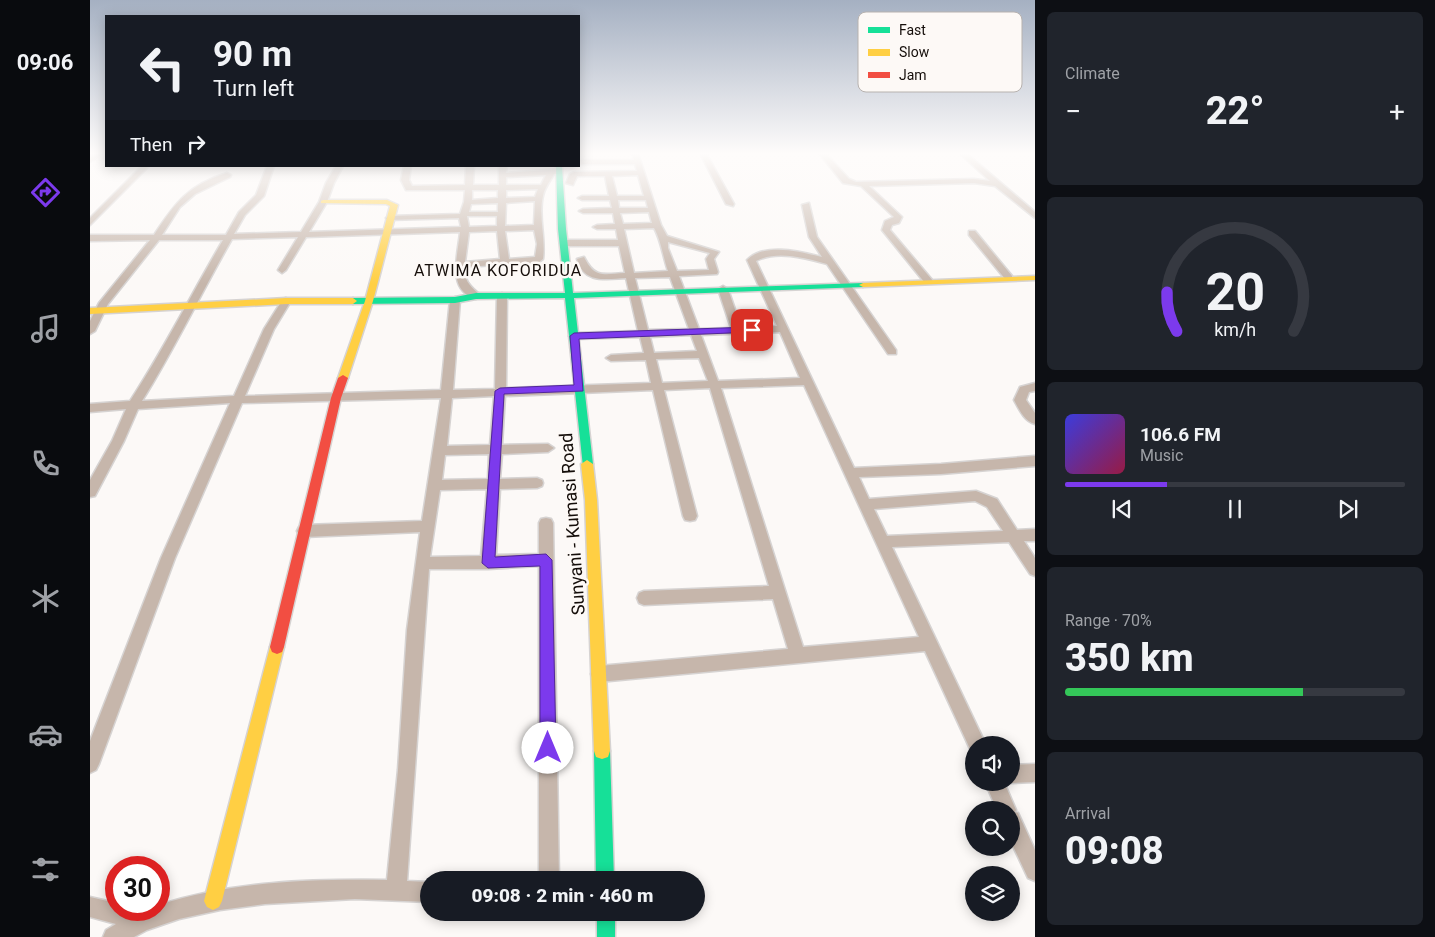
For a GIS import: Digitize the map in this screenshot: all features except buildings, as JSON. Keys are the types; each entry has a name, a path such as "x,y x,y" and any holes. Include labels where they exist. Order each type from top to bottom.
{"street":[{"path":"90,223 116,197"},
{"path":"90,331 95,311 157,237 170,215 186,197"},
{"path":"90,492 118,441 134,404 164,357 189,306 231,237 242,214 259,197"},
{"path":"282,270 305,234 325,197"},
{"path":"469,197 463,215 465,228 460,265 461,280 466,288 476,296"},
{"path":"502,197 501,228 504,263"},
{"name":"Sunyani - Kumasi Road","path":"559,197 571,295 591,500 599,674 605,871"},
{"path":"726,197 730,204"},
{"path":"876,197 898,217 896,222 888,223 886,230 928,281"},
{"path":"1014,197 1035,216"},
{"path":"582,198 649,198 657,225 664,238 664,248 715,386 798,656"},
{"path":"613,198 634,292 690,516"},
{"path":"460,265 504,263 540,258 538,199 468,202"},
{"path":"213,900 293,583 336,398 368,301 394,205 392,203 323,202"},
{"path":"806,205 813,237 848,285 892,352"},
{"path":"583,211 652,210"},
{"path":"390,218 502,214"},
{"path":"597,227 657,225"},
{"path":"90,238 231,237 538,227"},
{"path":"972,233 1009,278"},
{"path":"581,259 582,266 590,276 713,273 710,259 716,253 684,242 664,238"},
{"path":"564,243 624,243"},
{"path":"831,262 807,255 781,253 751,260 766,288 807,381 973,736"},
{"path":"95,311 286,301 455,300 476,296 571,295 1035,278"},
{"path":"723,289 737,331"},
{"path":"488,563 500,391 502,296"},
{"path":"396,889 402,837 415,630 422,563 441,451 455,300"},
{"path":"90,764 168,558 269,329 286,301"},
{"path":"574,336 783,329"},
{"path":"611,358 704,354"},
{"path":"90,408 134,404 239,400 580,388 715,386 807,381"},
{"path":"1035,387 1024,390 1020,400 1026,411 1035,420"},
{"path":"441,451 548,448"},
{"path":"851,473 941,469 1035,461"},
{"path":"435,485 494,482 537,483"},
{"path":"865,504 976,496 992,503 1035,570"},
{"path":"546,523 549,871"},
{"path":"304,531 428,526"},
{"path":"883,542 1035,535"},
{"path":"422,563 488,563 546,560"},
{"path":"644,598 778,592"},
{"path":"599,674 930,643"},
{"path":"1020,774 1035,773"},
{"path":"1020,839 1035,871"},
{"path":"170,912 213,900 293,892 396,889 420,891"},
{"path":"90,907 105,911"},
{"path":"113,937 139,921"},
{"path":"606,921 606,937"}],"traffic: fast":[{"path":"560,197 562,229 587,464"},
{"path":"353,301 455,300 476,296 596,295 863,285"},
{"path":"602,751 605,871"},
{"path":"606,921 606,937"}],"traffic: slow":[{"path":"323,202 387,202 394,205 369,301 343,378"},
{"path":"863,285 1035,278"},
{"path":"90,311 286,301 353,301"},
{"path":"587,464 591,500 602,751"},
{"path":"213,901 277,647"}],"traffic: jam":[{"path":"277,647 336,398 343,378"}],"district":[{"name":"ATWIMA KOFORIDUA","path":"498,270"}],"route":[{"path":"548,748 546,560 488,563 500,391 580,388 574,336 752,330"}]}
